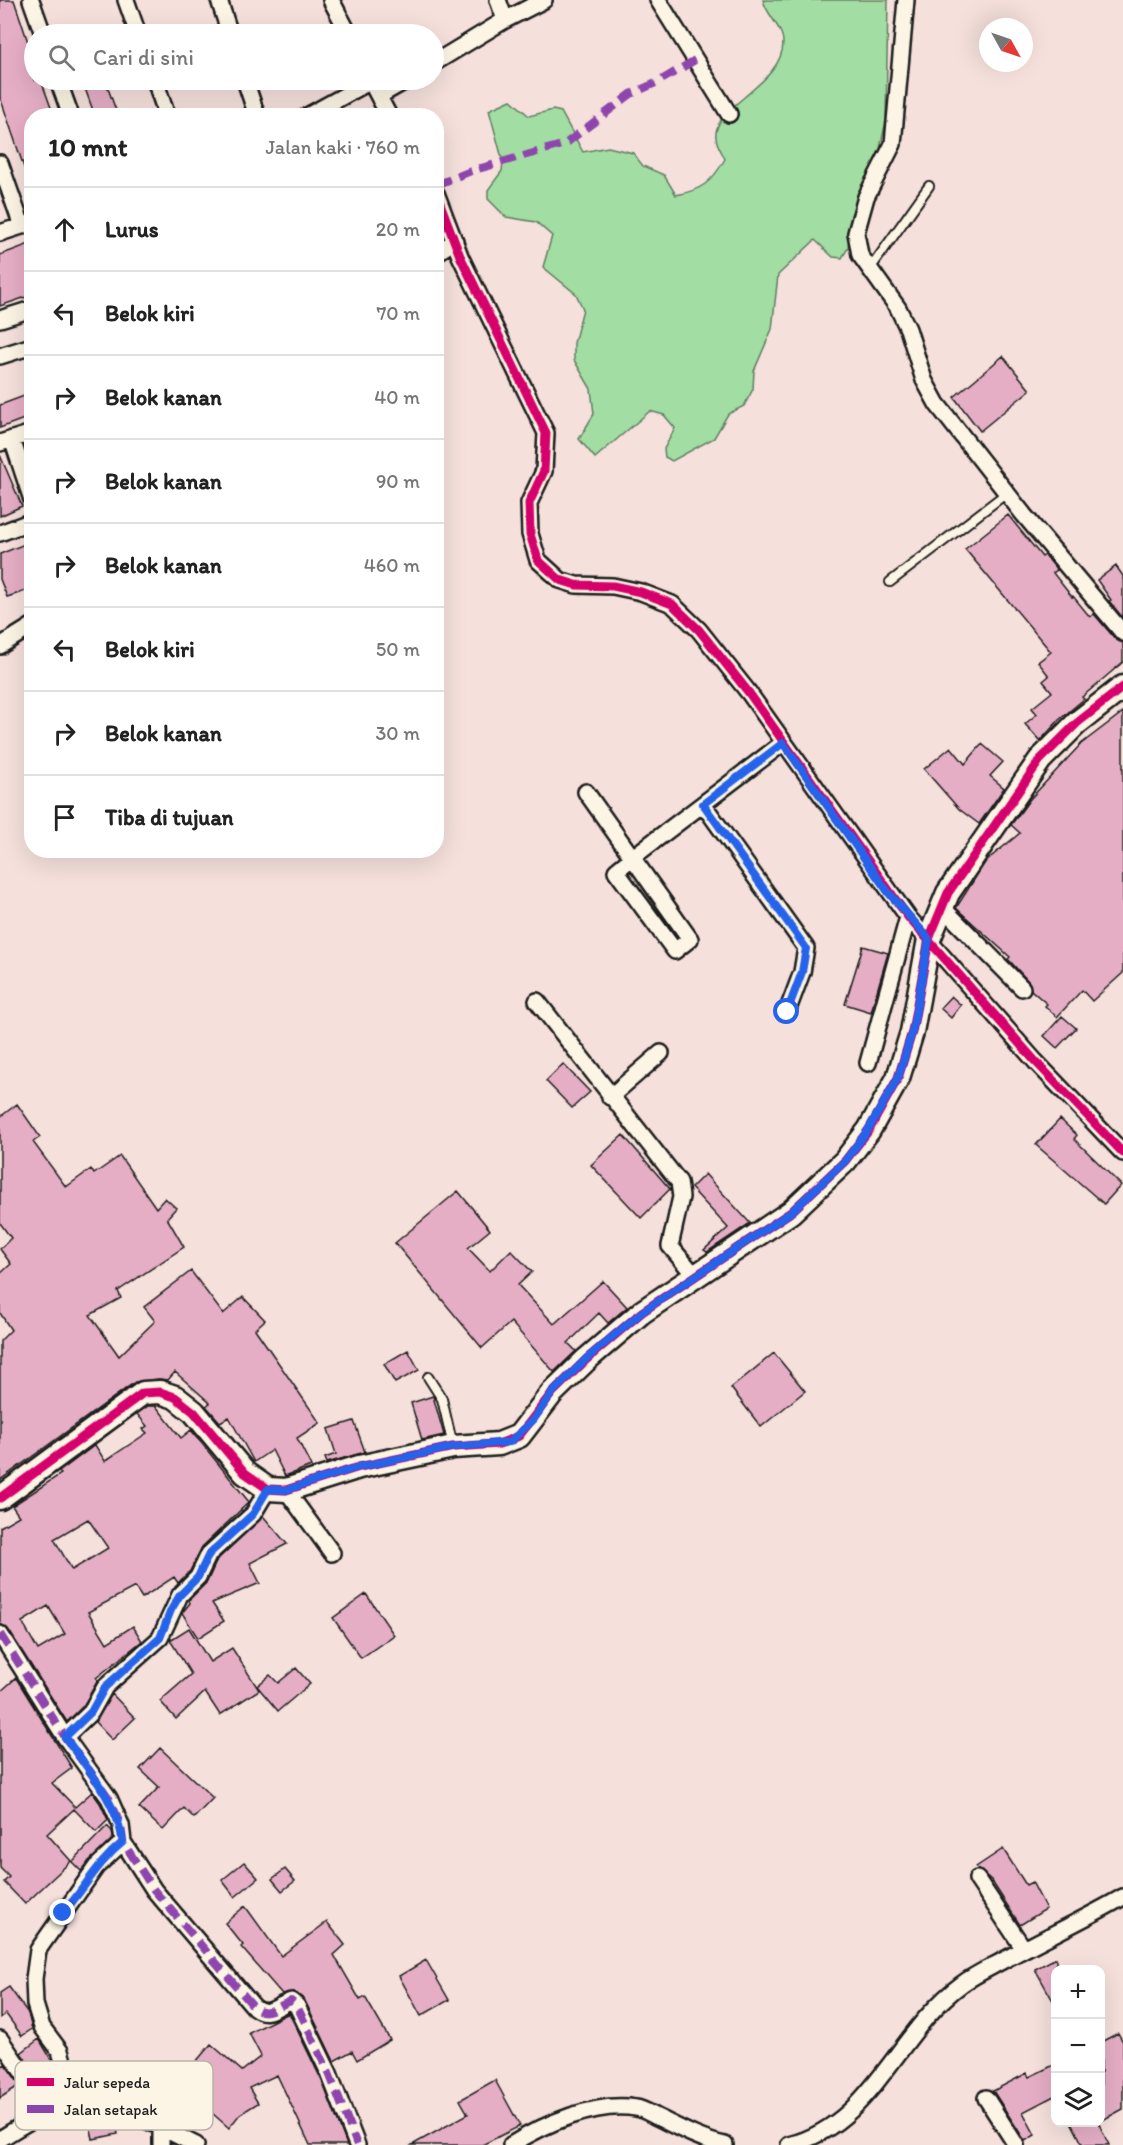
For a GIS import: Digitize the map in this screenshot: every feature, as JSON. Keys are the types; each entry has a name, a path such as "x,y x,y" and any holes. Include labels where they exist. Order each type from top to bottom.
{"street":[{"path":"31,0 39,24"},
{"path":"126,0 134,24"},
{"path":"219,0 227,24"},
{"path":"331,0 344,24"},
{"path":"498,0 505,20"},
{"path":"444,57 505,20 544,0"},
{"path":"658,0 729,114"},
{"path":"906,0 893,144 866,197 856,232 860,255 898,308 908,329 924,380 937,404 1024,515 1123,633"},
{"path":"61,90 67,108"},
{"path":"158,90 164,108"},
{"path":"248,90 254,108"},
{"path":"321,108 352,90"},
{"path":"376,90 386,108"},
{"path":"380,96 390,90"},
{"path":"0,163 24,217"},
{"path":"444,213 546,433 543,471 529,503 530,534 538,560 560,580 576,585 632,590 672,604 699,630 749,693 908,917 1035,1061 1123,1154"},
{"path":"0,233 24,225"},
{"path":"444,248 455,241"},
{"path":"0,319 24,312"},
{"path":"0,356 24,348"},
{"path":"24,435 6,441 24,482"},
{"path":"0,533 24,524"},
{"path":"0,646 24,631"},
{"path":"65,1737 91,1712 105,1687 160,1638 175,1603 198,1577 209,1554 277,1489 359,1467 453,1447 499,1444 519,1436 552,1393 586,1359 642,1312 791,1212 845,1161 868,1130 898,1078 912,1032 929,939 948,893 1040,760 1077,723 1123,687"},
{"path":"586,792 633,858 690,939 675,951 616,871 633,858 703,804 783,743"},
{"path":"703,804 806,948 804,966 787,1012"},
{"path":"942,907 1022,988"},
{"path":"868,1062 908,917"},
{"path":"537,1001 610,1097 679,1182 681,1197 679,1213 671,1231 670,1246 696,1276"},
{"path":"610,1097 661,1053"},
{"path":"0,1498 124,1404 143,1393 160,1392 175,1396 195,1412 245,1473 277,1489 332,1553"},
{"path":"0,1634 65,1737 109,1798 121,1825 123,1842 154,1890 261,2013 267,2013 291,2001 297,2006 329,2073 357,2145"},
{"path":"63,2061 60,2051 42,2027 37,2011 34,1979 38,1950 96,1867 123,1842"},
{"path":"977,1879 1024,1949"},
{"path":"789,2145 810,2140 850,2114 878,2083 909,2035 963,1983 1123,1897"},
{"path":"0,2039 15,2061"},
{"path":"986,2098 1016,2145"},
{"path":"511,2145 540,2127 573,2116 603,2109 637,2108 725,2145"},
{"path":"0,2139 16,2130"},
{"path":"161,2137 196,2145"}],"lane":[{"path":"869,270 930,186"},
{"path":"890,582 1009,493"},
{"path":"428,1377 442,1399 453,1447"}],"green space":[{"path":"763,0 888,0 886,121 876,167 851,215 848,248 842,258 833,257 815,240 778,275 772,329 754,371 753,389 744,406 728,414 714,438 672,461 665,457 664,449 675,428 664,415 650,411 595,458 579,439 594,414 591,389 574,360 574,343 583,309 576,294 543,267 552,236 536,222 506,217 488,199 488,190 502,171 503,162 489,110 511,100 529,116 553,110 561,112 583,152 608,147 633,153 643,166 664,175 676,195 693,190 711,179 725,159 716,137 718,126 725,115 761,82 780,57 782,37"}],"building":[{"path":"0,0 14,0 24,30 24,90 45,90 51,108 24,108 24,167 0,97"},
{"path":"86,90 109,90 115,108 92,108"},
{"path":"24,246 24,298 0,306 0,255"},
{"path":"1003,356 1030,390 980,431 954,397"},
{"path":"24,396 24,419 0,428 0,405"},
{"path":"0,455 22,506 0,516"},
{"path":"1008,515 1042,557 1045,555 1057,570 1053,573 1072,597 1090,617 1094,614 1116,640 1123,643 1123,662 1082,697 1084,699 1059,720 1040,741 1025,724 1037,714 1032,708 1052,692 1043,681 1049,676 1038,662 1051,652 965,549"},
{"path":"24,544 24,592 7,597 0,579 0,554"},
{"path":"1116,566 1123,576 1123,618 1109,601 1111,600 1097,580"},
{"path":"1123,712 1123,973 1092,1001 1082,990 1057,1017 1045,1006 1047,1004 1031,990 1029,982 1008,959 1010,957 956,908 986,861 1020,833 1011,825 1030,799 1081,744"},
{"path":"982,744 1003,762 990,776 1004,788 979,824 959,809 924,769 951,747 965,764"},
{"path":"863,946 888,953 871,1012 845,1004"},
{"path":"951,996 961,1005 951,1018 940,1008"},
{"path":"1062,1016 1076,1028 1057,1048 1044,1036"},
{"path":"563,1064 590,1092 572,1108 546,1081"},
{"path":"17,1104 40,1137 33,1142 66,1187 91,1169 94,1174 120,1156 156,1208 165,1198 176,1208 167,1218 184,1247 118,1291 121,1298 90,1315 119,1356 155,1321 144,1307 191,1271 223,1314 243,1297 265,1320 255,1329 320,1423 297,1438 311,1466 285,1476 272,1450 254,1462 229,1417 220,1422 206,1406 210,1403 175,1372 168,1380 135,1382 0,1480 0,1341 11,1330 0,1313 0,1274 11,1264 0,1249 11,1238 0,1223 0,1117"},
{"path":"1060,1119 1077,1135 1074,1139 1121,1185 1104,1204 1036,1145"},
{"path":"623,1135 670,1189 641,1218 591,1165"},
{"path":"705,1174 750,1223 707,1252 704,1250 728,1228 691,1188"},
{"path":"458,1191 490,1230 468,1248 490,1271 511,1250 532,1272 518,1285 554,1324 603,1281 627,1307 608,1323 599,1313 568,1343 576,1351 554,1372 511,1322 482,1348 395,1243"},
{"path":"408,1350 419,1370 395,1383 384,1364"},
{"path":"774,1353 805,1391 761,1427 731,1388"},
{"path":"433,1396 444,1435 422,1440 411,1403"},
{"path":"148,1406 156,1406 181,1438 191,1430 249,1502 202,1547 190,1571 178,1583 174,1577 142,1598 135,1587 88,1612 107,1643 133,1626 142,1641 96,1678 98,1680 83,1706 67,1722 8,1629 0,1624 0,1527 19,1516 12,1506 61,1474 59,1472 95,1445 105,1461 147,1433 143,1429 147,1426 137,1414","holes":["88,1519 108,1548 72,1570 54,1539","48,1606 65,1634 38,1650 22,1622"]},
{"path":"354,1421 365,1452 327,1463 325,1458 336,1454 328,1429"},
{"path":"263,1516 287,1544 250,1563 260,1583 212,1603 224,1621 198,1638 182,1613 190,1603 189,1600 207,1582 217,1560"},
{"path":"366,1594 394,1635 361,1658 333,1618"},
{"path":"189,1628 210,1662 232,1648 259,1690 220,1715 205,1692 176,1719 160,1701 191,1674 170,1640"},
{"path":"296,1668 310,1684 278,1711 257,1686 270,1675 278,1683"},
{"path":"16,1678 72,1768 52,1783 75,1807 92,1792 108,1820 96,1832 74,1809 47,1834 71,1861 25,1904 4,1882 9,1877 0,1868 0,1692"},
{"path":"112,1694 135,1718 112,1740 95,1722"},
{"path":"160,1748 213,1798 194,1818 184,1808 163,1830 139,1808 159,1787 140,1769"},
{"path":"107,1826 112,1831 113,1838 81,1871 72,1862"},
{"path":"1003,1849 1026,1885 1032,1882 1046,1909 1020,1925 991,1880 976,1867"},
{"path":"244,1862 258,1878 235,1897 222,1880"},
{"path":"285,1869 295,1881 282,1891 272,1879"},
{"path":"245,1906 281,1956 327,1922 345,1945 334,1955 360,2000 365,1997 390,2040 357,2060 352,2051 334,2061 304,1999 293,1992 282,1994 241,1947 243,1945 225,1923"},
{"path":"1056,1958 1056,1965 1051,1965 1051,1997 1035,1969"},
{"path":"426,1960 449,2000 421,2016 399,1976"},
{"path":"9,1987 28,2013 32,2029 22,2036 6,2014 0,2018 0,1993"},
{"path":"289,2013 322,2081 347,2145 310,2145 277,2075 249,2088 258,2103 240,2114 229,2128 213,2114 213,2061 197,2061 211,2044 242,2071 261,2056 249,2033"},
{"path":"1118,2033 1123,2042 1123,2109 1105,2119 1105,2073 1105,2040"},
{"path":"39,2039 52,2061 27,2061 21,2053"},
{"path":"5,2064 15,2078 15,2088 0,2098 0,2068"},
{"path":"1051,2066 1051,2098 1023,2112 1035,2135 1025,2141 993,2091 1027,2073 1029,2077"},
{"path":"495,2080 520,2126 482,2145 412,2145 468,2114 460,2100"},
{"path":"1074,2127 1100,2127 1109,2145 1083,2145"},
{"path":"91,2130 117,2130 118,2134 93,2139"}],"marked path":[{"path":"444,182 471,171 565,144 631,94 658,82 695,60"},
{"path":"0,1634 65,1737 109,1798 121,1825 123,1842 154,1890 254,2007 268,2011 291,2001 297,2006 329,2073 357,2145"}],"cycle path":[{"path":"444,214 460,256 546,433 544,471 529,503 530,534 538,560 560,580 576,585 613,586 641,592 672,604 699,630 749,693 908,917 1035,1061 1123,1153"},
{"path":"0,1498 143,1393 160,1392 175,1397 194,1412 245,1473 268,1489 286,1490 359,1467 453,1447 499,1444 519,1436 552,1393 587,1359 642,1312 791,1212 845,1161 869,1130 898,1078 912,1032 929,939 948,893 1040,760 1077,723 1123,687"}],"route":[{"path":"63,1913 78,1896 104,1857 123,1842 121,1825 109,1798 65,1737 91,1712 105,1687 160,1638 171,1610 180,1595 198,1577 198,1572 209,1554 216,1545 253,1514 268,1489 286,1490 359,1467 406,1456 453,1447 510,1442 519,1436 552,1393 586,1359 642,1312 765,1232 791,1212 845,1161 868,1130 898,1078 912,1032 929,939 888,892 783,743 703,804 806,948 802,972 787,1012"}]}
